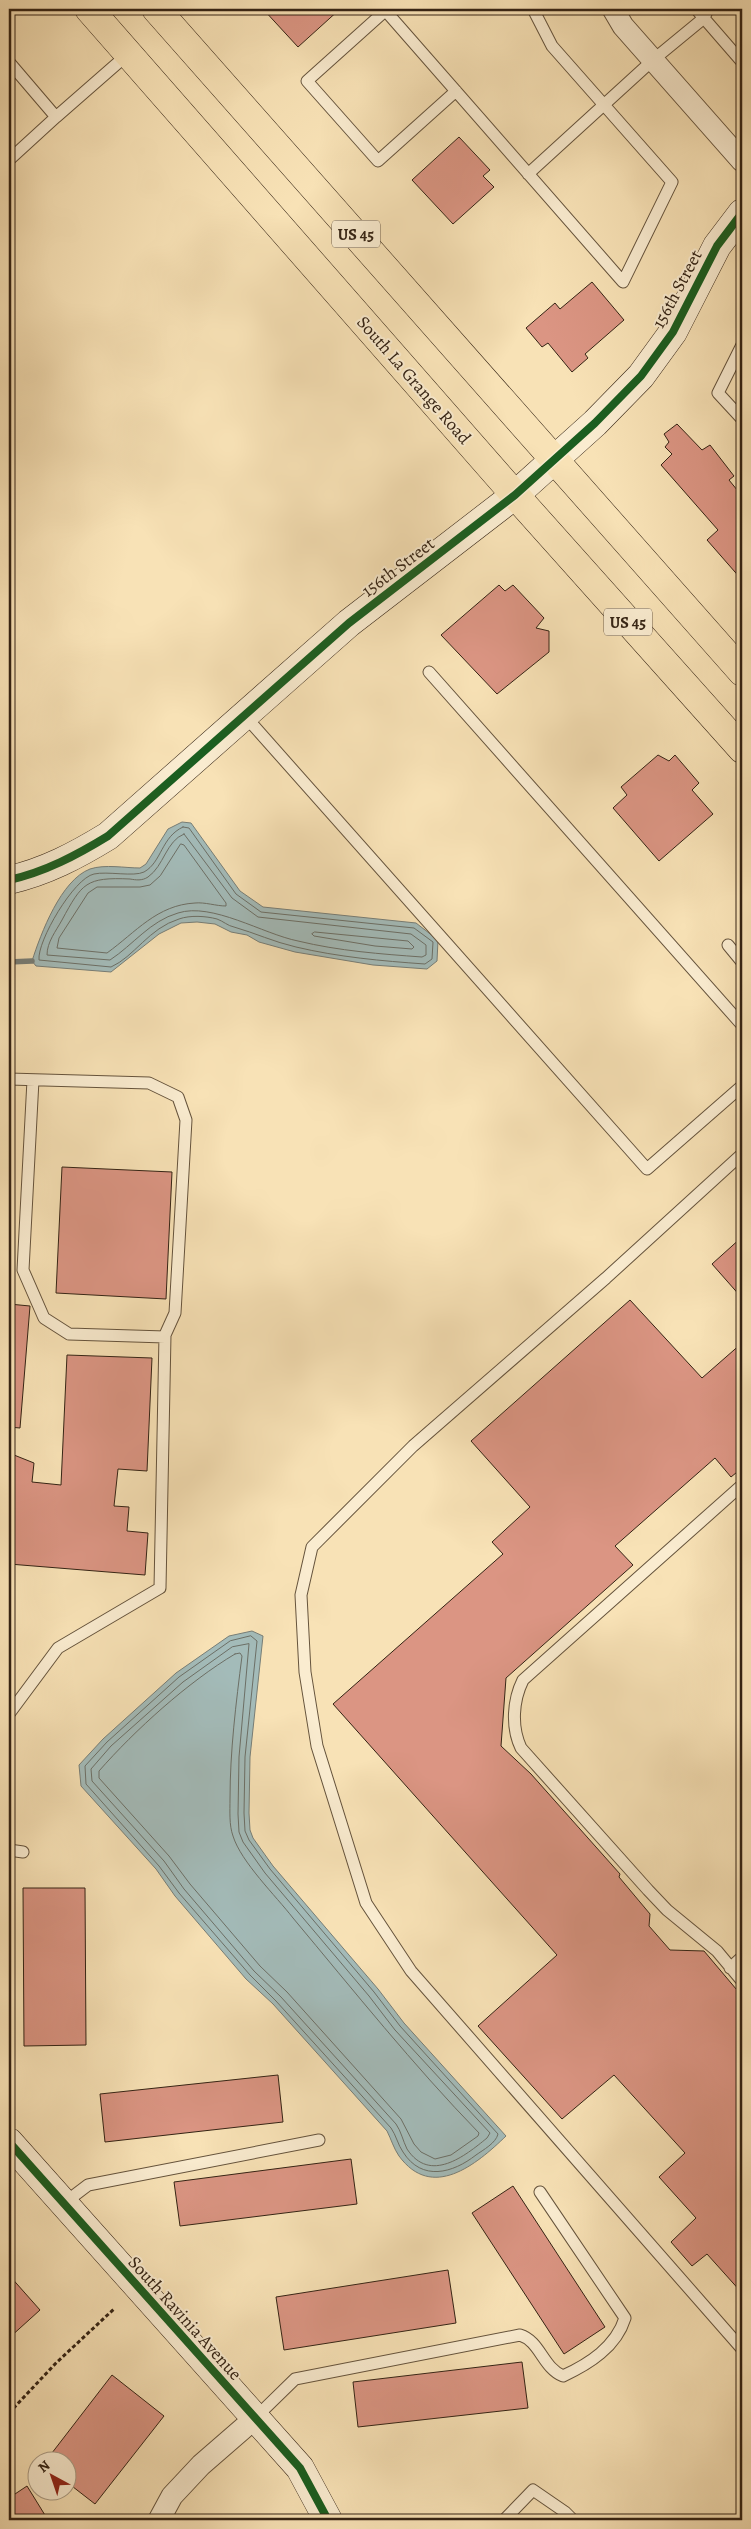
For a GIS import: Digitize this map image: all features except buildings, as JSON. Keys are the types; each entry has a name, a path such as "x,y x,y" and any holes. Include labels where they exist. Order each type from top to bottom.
{"highway":[{"name":"South La Grange Road","path":"90,9 514,495 742,749"},
{"name":"US 45","path":"156,9 742,672"}],"street":[{"path":"613,9 623,26 742,161"},
{"name":"156th Street","path":"9,880 26,876 74,857 108,836 349,623 514,495 556,460 641,376 673,332 718,246 742,213"},
{"name":"South Ravinia Avenue","path":"9,2142 254,2419 300,2468 328,2520"},
{"path":"160,2520 172,2496 201,2465 254,2419"}],"lane":[{"path":"456,91 378,161 306,81 384,10 456,91 623,282 672,182 552,46 533,9"},
{"path":"696,9 706,13 742,62"},
{"path":"528,174 706,13"},
{"path":"9,160 128,53"},
{"path":"9,62 56,117"},
{"path":"742,345 718,393 742,418"},
{"path":"429,672 742,1025"},
{"path":"245,716 647,1169 742,1086"},
{"path":"728,945 742,962"},
{"path":"9,1079 149,1083 178,1096 186,1120 175,1313 165,1337 160,1588 58,1648 9,1714"},
{"path":"33,1080 24,1270 44,1318 69,1334 165,1337"},
{"path":"742,1154 606,1278 413,1446 312,1547 302,1595 306,1672 317,1746 366,1903 411,1971 742,2350"},
{"path":"742,1485 523,1680 518,1689 514,1717 517,1740 521,1748 648,1890 667,1910 717,1952 742,1981"},
{"path":"9,1850 23,1852"},
{"path":"730,1968 742,1957"},
{"path":"63,2204 88,2185 319,2140"},
{"path":"254,2419 295,2379 520,2335 529,2338 554,2372 563,2376 590,2364 620,2332 625,2318 540,2192"},
{"path":"504,2520 533,2490 566,2512 573,2520"}],"path":[{"path":"9,2413 69,2350 116,2308"}],"water":[{"path":"182,822 191,823 240,891 263,907 416,923 438,940 437,961 427,969 373,965 295,952 259,942 247,935 231,932 215,924 197,922 181,923 159,934 111,972 36,966 32,961 41,936 61,896 70,884 90,869 108,866 140,868 146,864 168,829"},
{"path":"252,1631 263,1636 250,1757 250,1830 253,1838 273,1866 378,1989 404,2023 506,2136 481,2158 454,2174 439,2177 425,2176 412,2169 399,2156 387,2131 273,2004 246,1979 175,1896 156,1869 81,1786 79,1765 103,1739 176,1673 229,1636"}],"waterway":[{"path":"9,962 32,961"}],"cycle path":[{"path":"9,880 60,862 108,836 349,623 515,495 595,423 641,376 673,332 717,246 742,213"},
{"path":"9,2142 300,2468 328,2520"}]}
